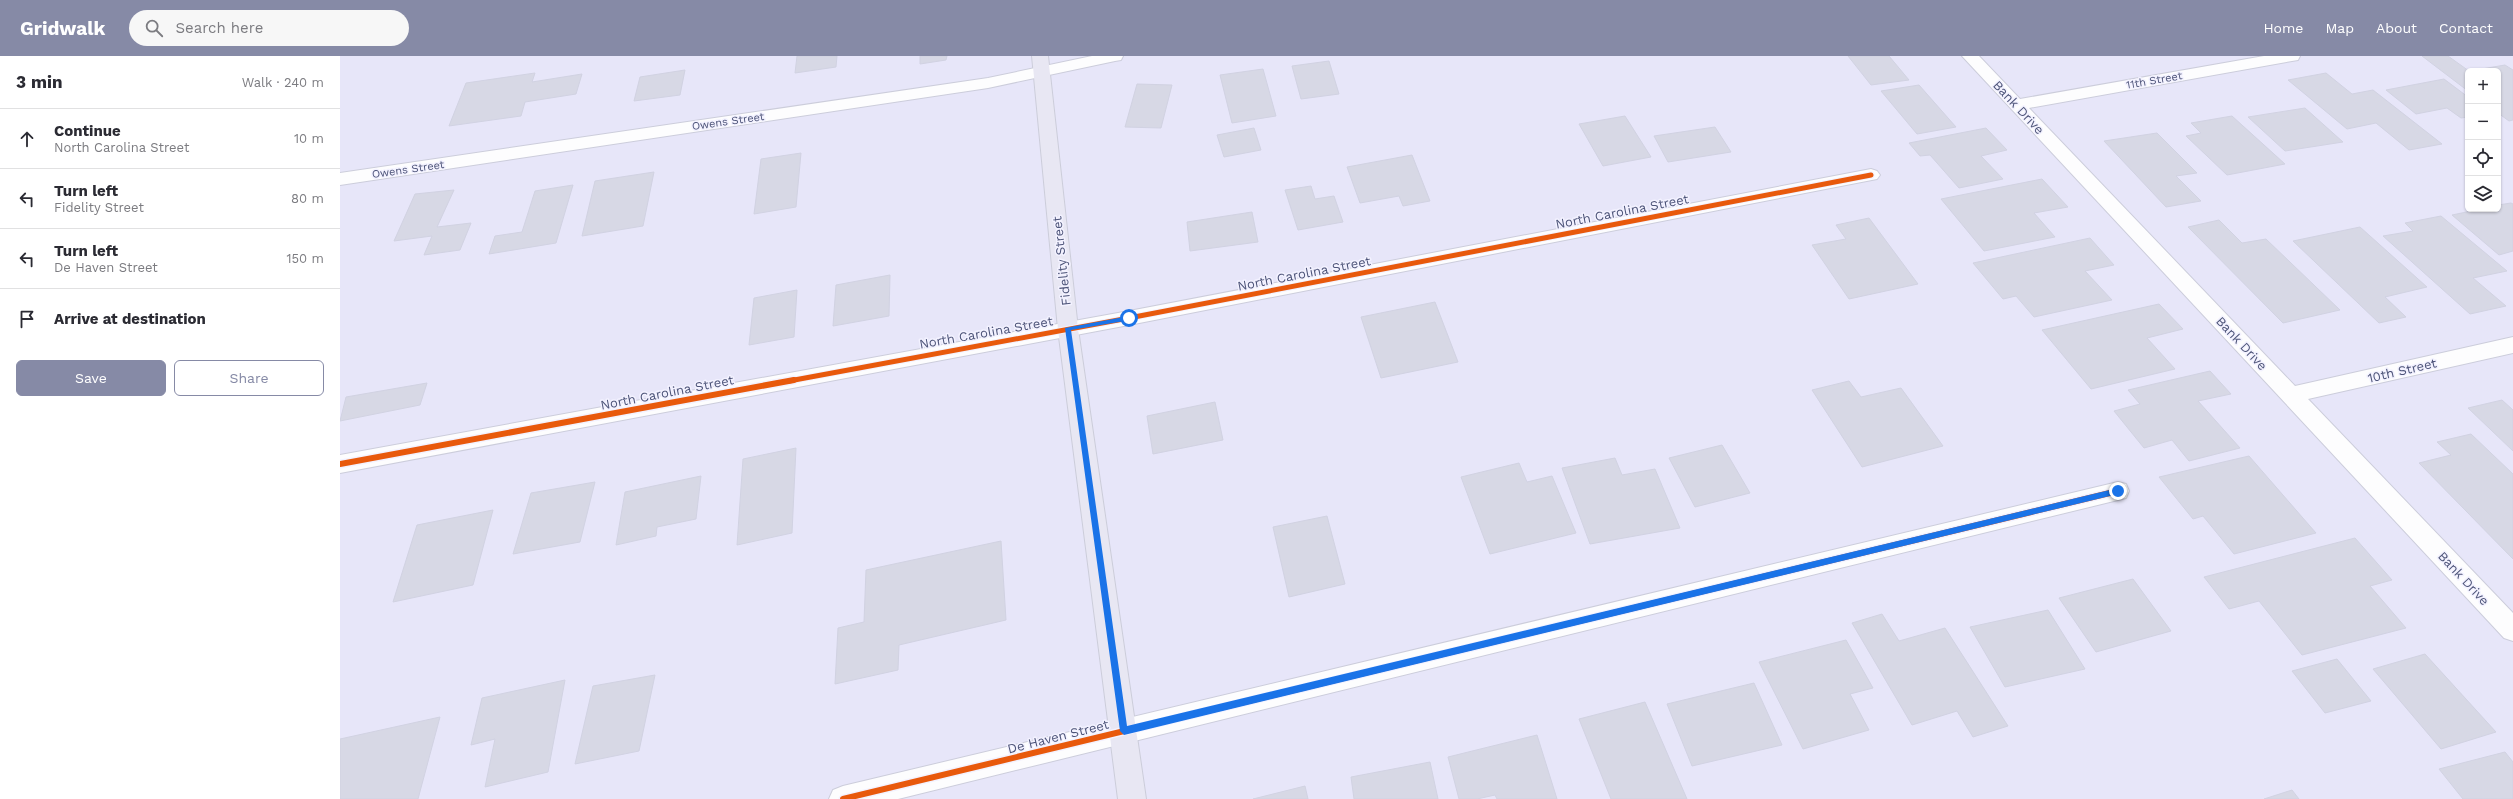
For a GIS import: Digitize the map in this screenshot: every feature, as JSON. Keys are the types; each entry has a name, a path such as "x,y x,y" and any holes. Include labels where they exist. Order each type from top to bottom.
{"main road":[{"name":"Fidelity Street","path":"1041,63 1068,328 1124,731 1132,799"}],"street":[{"name":"Owens Street","path":"340,179 988,83 1041,63 1115,56"},
{"name":"Bank Drive","path":"1970,56 2513,630"},
{"name":"11th Street","path":"2016,105 2292,56"},
{"name":"North Carolina Street","path":"340,464 1068,328 1871,175"},
{"name":"10th Street","path":"2292,395 2513,344"},
{"name":"De Haven Street","path":"843,799 2118,491"}],"shaded area":[{"path":"340,56 2513,56 2513,799 340,799"}],"building":[{"path":"797,56 837,56 836,67 795,73"},
{"path":"920,56 947,56 946,60 920,64"},
{"path":"1848,56 1889,56 1909,80 1871,85"},
{"path":"2422,56 2448,56 2465,68 2465,89"},
{"path":"1329,61 1339,94 1301,99 1292,66"},
{"path":"2505,65 2513,70 2513,120 2509,121 2501,115 2501,68 2488,68"},
{"path":"1263,69 1276,116 1232,123 1220,75"},
{"path":"685,70 680,95 634,101 640,77"},
{"path":"535,73 532,82 582,74 576,94 525,102 521,116 449,126 466,83"},
{"path":"2326,73 2352,94 2373,90 2442,144 2409,150 2376,123 2347,129 2288,80"},
{"path":"2444,79 2465,95 2465,117 2461,118 2447,108 2416,114 2386,90"},
{"path":"1137,84 1172,85 1161,128 1125,127"},
{"path":"1919,85 1956,127 1917,134 1881,91"},
{"path":"2305,108 2343,142 2285,151 2248,117"},
{"path":"1625,116 1651,157 1603,166 1579,124"},
{"path":"2232,116 2285,164 2227,175 2186,136 2201,133 2191,123"},
{"path":"1715,127 1731,152 1668,162 1654,136"},
{"path":"1254,128 1261,150 1224,157 1217,135"},
{"path":"1986,128 2007,150 1981,156 2003,179 1959,188 1930,155 1920,156 1909,143"},
{"path":"2157,133 2197,173 2176,176 2201,201 2166,207 2104,141"},
{"path":"801,153 796,207 754,214 761,159"},
{"path":"1412,155 1430,201 1403,206 1399,196 1360,203 1347,167"},
{"path":"654,172 643,226 582,236 595,181"},
{"path":"2042,179 2068,207 2034,213 2055,237 1984,251 1941,199"},
{"path":"573,185 556,243 489,254 495,236 522,232 535,191"},
{"path":"1311,186 1315,199 1334,196 1343,222 1298,230 1285,190"},
{"path":"454,190 437,227 471,223 460,250 424,255 432,236 394,241 415,194"},
{"path":"2513,204 2513,251 2499,255 2452,215 2466,212 2501,212 2501,205"},
{"path":"1252,212 1258,242 1190,251 1187,222"},
{"path":"2441,216 2507,271 2473,278 2506,306 2470,314 2383,236 2413,231 2405,223"},
{"path":"1869,218 1918,284 1849,299 1812,245 1846,239 1836,225"},
{"path":"2219,220 2242,243 2266,239 2340,310 2283,323 2188,227"},
{"path":"2360,227 2427,287 2385,297 2406,317 2379,323 2293,241"},
{"path":"2090,238 2114,265 2085,271 2112,300 2034,317 2016,296 2003,299 1973,263"},
{"path":"890,275 889,316 833,326 836,285"},
{"path":"797,290 794,337 749,345 754,298"},
{"path":"1435,302 1458,362 1381,378 1361,317"},
{"path":"2159,304 2183,329 2147,338 2175,369 2091,389 2042,330"},
{"path":"2210,371 2231,394 2198,401 2240,448 2189,461 2172,440 2144,448 2114,411 2140,404 2128,390"},
{"path":"1849,381 1861,397 1901,388 1943,446 1862,467 1812,390"},
{"path":"427,383 420,405 340,421 346,397"},
{"path":"2502,400 2513,410 2513,451 2468,408"},
{"path":"1215,402 1223,440 1153,454 1147,416"},
{"path":"2471,434 2513,474 2513,559 2419,463 2451,455 2437,442"},
{"path":"1722,445 1750,493 1695,507 1669,458"},
{"path":"796,448 792,533 737,545 743,459"},
{"path":"2249,456 2316,533 2234,554 2203,516 2193,519 2159,477"},
{"path":"1615,458 1622,475 1655,469 1680,528 1590,544 1562,468"},
{"path":"1519,463 1527,482 1552,476 1576,533 1490,554 1461,477"},
{"path":"701,476 696,519 657,527 656,536 616,545 625,492"},
{"path":"595,482 580,542 513,554 531,493"},
{"path":"493,510 473,585 393,602 417,525"},
{"path":"1327,516 1345,584 1289,597 1273,527"},
{"path":"2355,538 2392,580 2370,586 2406,628 2302,655 2259,601 2229,609 2204,577"},
{"path":"1001,541 1006,620 899,645 898,670 835,684 838,628 864,622 866,570"},
{"path":"2133,579 2171,631 2096,652 2059,598"},
{"path":"2048,610 2085,669 2005,687 1970,627"},
{"path":"1882,614 1899,641 1945,628 2008,726 1973,737 1957,711 1912,725 1852,623"},
{"path":"1846,640 1873,688 1850,694 1869,730 1803,749 1759,662"},
{"path":"2425,654 2496,732 2441,749 2373,669"},
{"path":"2337,659 2371,701 2325,713 2292,671"},
{"path":"655,675 639,751 575,764 593,686"},
{"path":"565,680 548,772 485,787 495,739 471,745 482,698"},
{"path":"1754,683 1782,745 1692,766 1667,704"},
{"path":"1645,702 1687,799 1611,799 1579,719"},
{"path":"440,717 418,799 340,799 340,739"},
{"path":"1537,735 1557,799 1497,799 1495,795 1477,799 1459,799 1448,757"},
{"path":"2505,752 2513,762 2513,799 2463,799 2439,769"},
{"path":"1430,762 1438,799 1354,799 1351,777"},
{"path":"1305,786 1308,799 1253,799"},
{"path":"2292,790 2299,799 2264,799"}],"cycle path":[{"path":"340,464 1129,318 1871,175"},
{"path":"843,799 2118,491"}],"route":[{"path":"1129,318 1068,328 1124,731 2118,491"}]}
